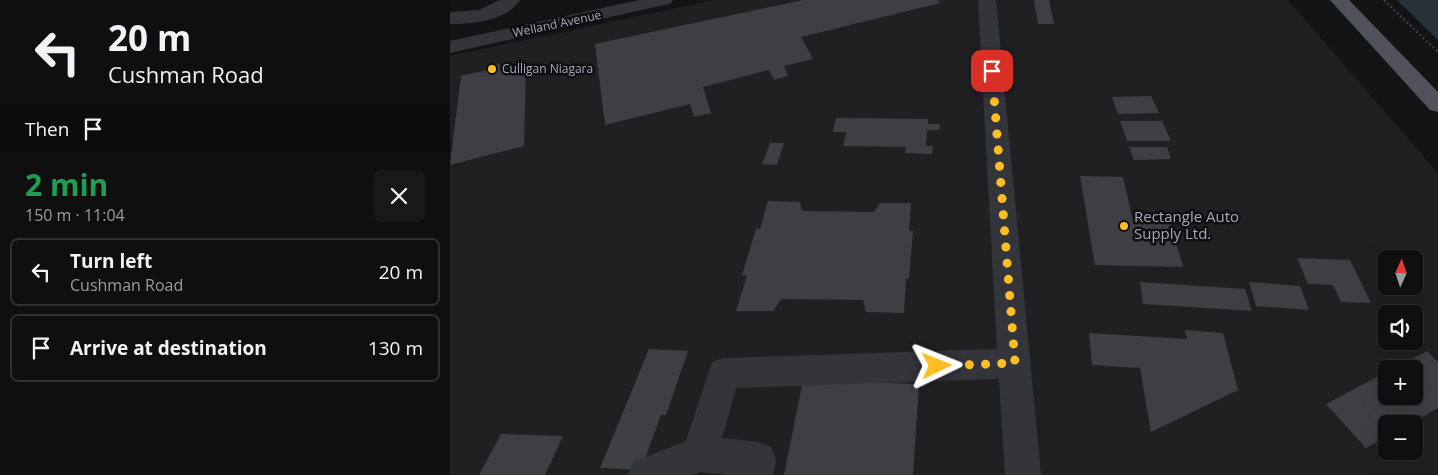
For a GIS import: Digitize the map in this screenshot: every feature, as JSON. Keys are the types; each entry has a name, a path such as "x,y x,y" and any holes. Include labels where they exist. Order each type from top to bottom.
{"main road":[{"path":"1339,0 1438,105"}],"street":[{"path":"450,18 461,19 484,14 504,7 511,0"},
{"name":"Welland Avenue","path":"450,47 664,0"},
{"path":"987,0 1023,475"},
{"path":"475,42 476,26 484,14"},
{"path":"700,454 724,373 1015,363"},
{"path":"646,475 700,454 758,460 754,475"}],"path":[{"path":"1384,0 1438,52"}],"shaded area":[{"path":"714,0 1288,0 1438,173 1438,475 450,475 450,56"},
{"path":"1397,0 1438,0 1438,40"}],"building":[{"path":"803,0 937,0 940,3 801,37 813,59 784,66 788,76 774,80 769,70 703,87 711,113 694,117 690,104 605,125 595,44"},
{"path":"1034,0 1049,0 1054,24 1038,24"},
{"path":"526,62 524,146 450,165 461,76 488,70 489,66 500,64 500,68"},
{"path":"1151,96 1159,113 1118,114 1112,97"},
{"path":"836,118 928,119 928,124 940,124 939,130 927,130 926,146 933,146 932,154 905,153 906,147 843,146 846,132 833,132"},
{"path":"1120,121 1162,121 1171,141 1127,141"},
{"path":"770,143 784,143 777,165 762,164"},
{"path":"1129,147 1167,147 1171,159 1134,160"},
{"path":"1080,176 1123,177 1133,221 1170,222 1183,267 1095,265"},
{"path":"768,201 800,202 802,211 874,212 880,203 911,203 909,231 913,231 909,279 906,279 904,313 866,312 863,300 781,299 773,311 736,311 747,276 742,275 756,229 760,229"},
{"path":"1297,258 1350,260 1371,303 1341,302 1333,285 1308,284"},
{"path":"1140,282 1245,289 1252,311 1143,304"},
{"path":"1249,282 1300,286 1309,310 1256,306"},
{"path":"1185,330 1223,333 1238,390 1151,432 1140,368 1092,365 1089,333 1187,339"},
{"path":"649,349 688,351 666,415 661,415 641,470 600,468"},
{"path":"1427,351 1438,362 1438,408 1423,417 1423,415 1378,415 1378,441 1366,448 1326,404 1378,376 1378,405 1423,405 1423,360 1410,360"},
{"path":"803,380 919,384 913,475 784,475"},
{"path":"501,434 563,436 545,475 479,475"}],"place":[{"name":"Culligan Niagara","path":"492,69"},
{"name":"Rectangle Auto Supply Ltd.","path":"1124,226"}],"route":[{"path":"937,366 1015,363 992,71"}]}
